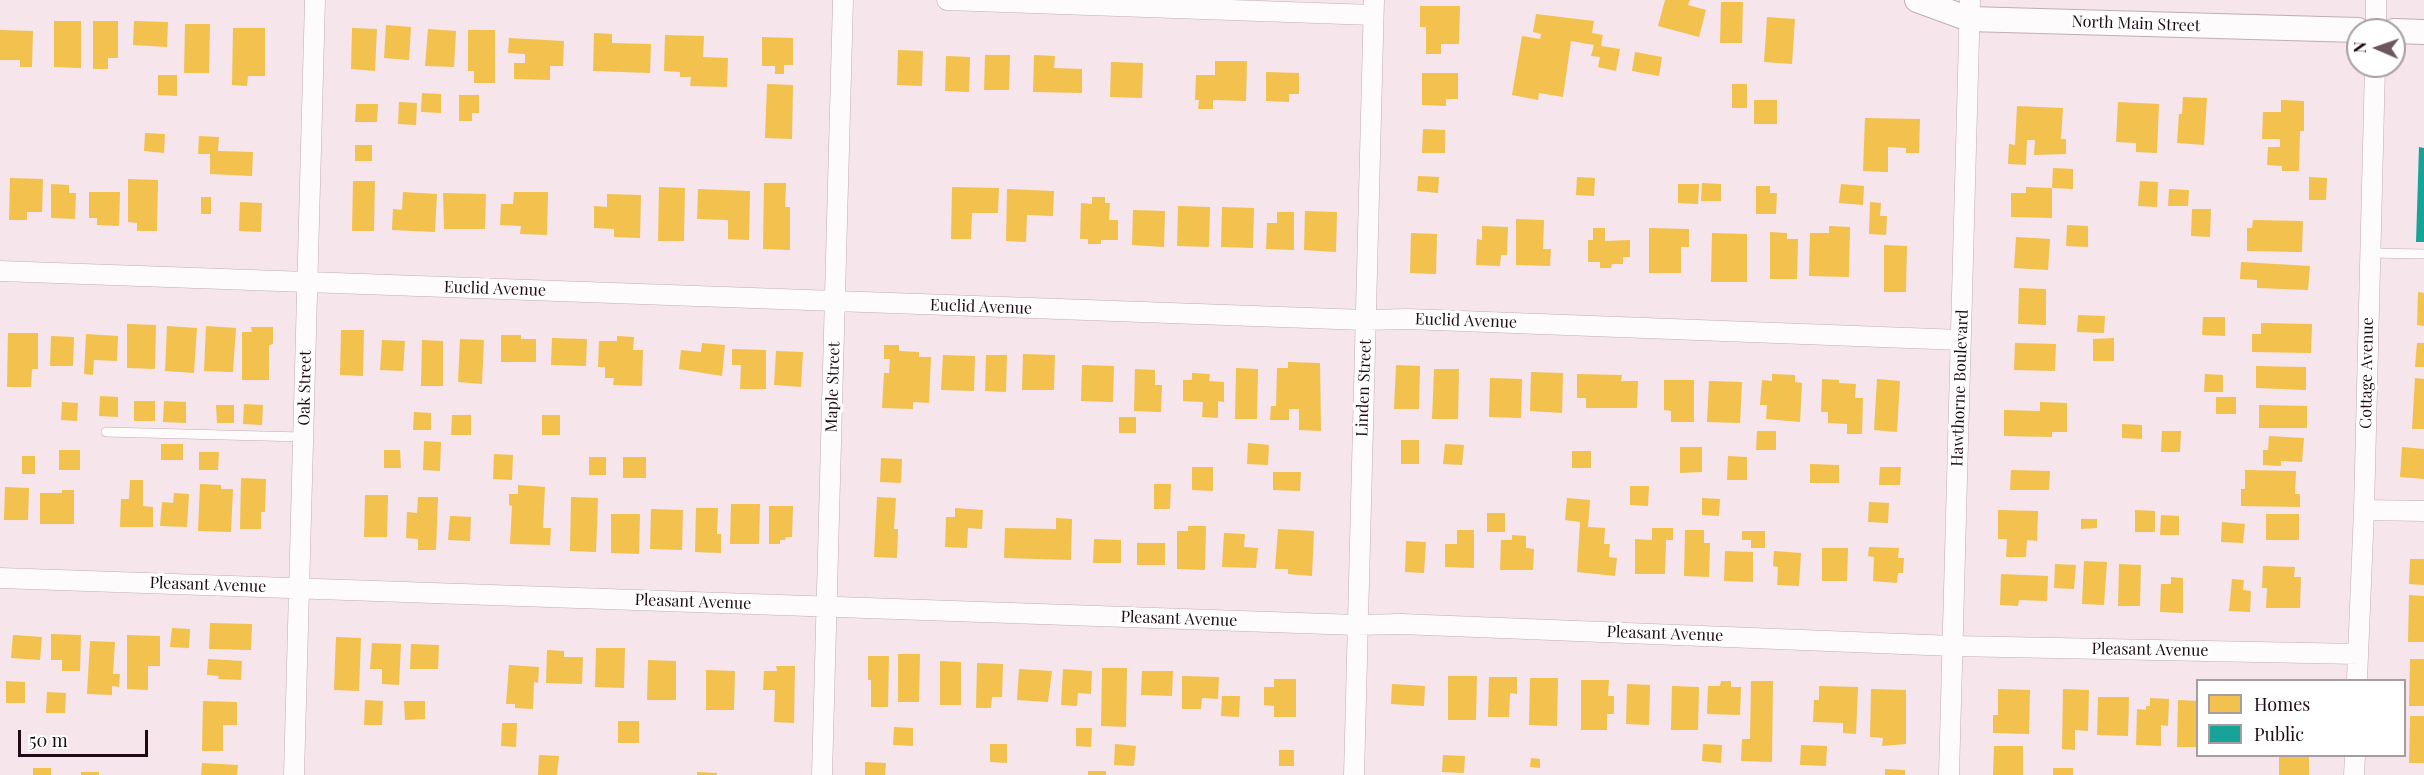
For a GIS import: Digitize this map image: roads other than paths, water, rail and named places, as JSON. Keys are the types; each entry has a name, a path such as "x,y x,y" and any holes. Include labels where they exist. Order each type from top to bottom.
{"street":[{"name":"Oak Street","path":"294,775 315,0"},
{"name":"Maple Street","path":"822,775 843,0"},
{"path":"946,0 1373,7"},
{"name":"North Main Street","path":"1917,0 1969,10 2346,29"},
{"path":"2376,0 2376,18"},
{"name":"Linden Street","path":"1354,775 1373,7"},
{"name":"Hawthorne Boulevard","path":"1949,775 1969,10"},
{"path":"2406,31 2424,32"},
{"name":"Cottage Avenue","path":"2357,679 2364,510 2375,78"},
{"name":"Euclid Avenue","path":"0,271 1365,321 1408,319 1961,340"},
{"path":"2364,510 2424,511"},
{"name":"Pleasant Avenue","path":"0,578 1357,625 1448,626 1953,646 2358,654"},
{"path":"2354,775 2355,757"}],"lane":[{"path":"2370,253 2424,254"},
{"path":"105,432 303,437"}]}
